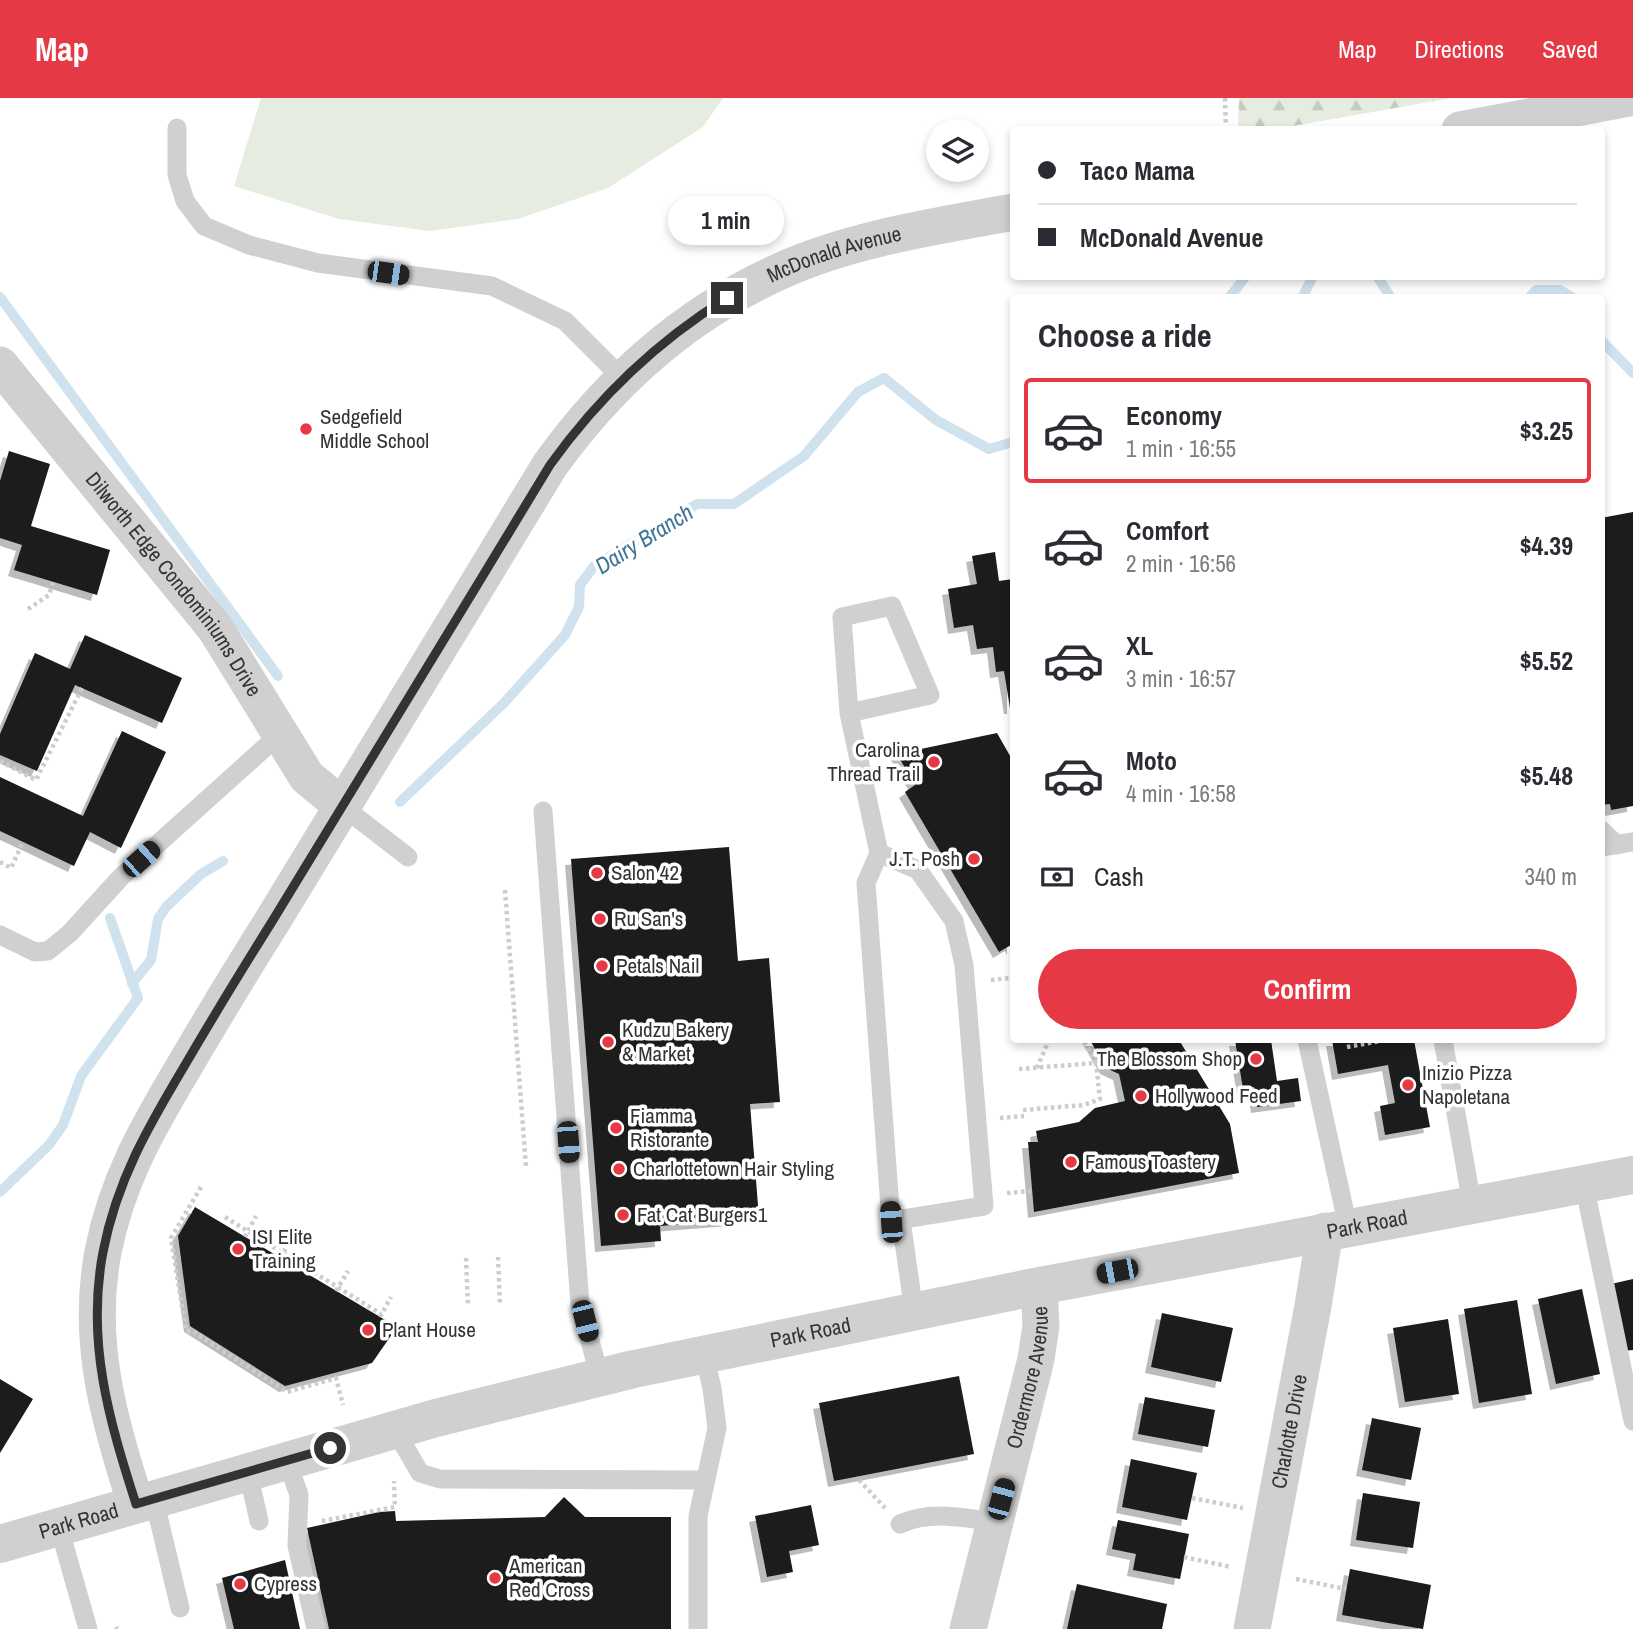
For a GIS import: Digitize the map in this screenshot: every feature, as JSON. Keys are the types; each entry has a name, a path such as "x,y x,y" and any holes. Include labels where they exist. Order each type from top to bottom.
{"street":[{"path":"1481,126 1629,98"},
{"name":"McDonald Avenue","path":"145,1502 113,1431 100,1373 97,1314 102,1256 128,1167 141,1139 550,465 593,409 643,359 698,316 727,298 787,268 851,247 1010,213"},
{"name":"Dilworth Edge Condominiums Drive","path":"0,365 215,628 307,777 342,806"},
{"name":"Park Road","path":"0,1544 395,1430 600,1378 1039,1286 1633,1175"},
{"name":"Charlotte Drive","path":"1252,1629 1313,1306 1336,1229"},
{"name":"Ordermore Avenue","path":"968,1629 1035,1359 1041,1326 1039,1286"}],"lane":[{"path":"177,128 177,175 185,201 205,226 249,245 318,263 492,286 565,321 622,379"},
{"path":"849,713 930,695 892,606 842,617 849,713 879,853 866,883 891,1222 984,1206 964,965 954,921 918,870 879,853"},
{"path":"0,935 35,952 48,951 70,933 121,877 280,734"},
{"path":"342,806 408,857"},
{"path":"543,811 580,1304 600,1378"},
{"path":"1307,1043 1336,1229"},
{"path":"1444,1043 1472,1204"},
{"path":"1584,1184 1633,1421"},
{"path":"901,1220 914,1312"},
{"path":"698,1629 698,1516 717,1428 704,1355"},
{"path":"395,1430 420,1473 440,1479 705,1480"},
{"path":"287,1461 299,1496 297,1546 316,1629"},
{"path":"248,1472 259,1521"},
{"path":"145,1502 180,1608"},
{"path":"900,1524 916,1517 951,1516 995,1522"},
{"path":"59,1527 88,1629"}],"path":[{"path":"1225,98 1226,126"},
{"path":"28,609 49,595 53,582"},
{"path":"0,761 36,780 82,688"},
{"path":"0,862 11,868 23,842"},
{"path":"505,890 526,1167"},
{"path":"1037,1068 1048,1043"},
{"path":"1023,1111 1084,1105 1100,1099 1096,1063 1085,1043"},
{"path":"1347,1047 1369,1043"},
{"path":"1019,1069 1096,1063"},
{"path":"201,1187 171,1238 186,1331 192,1331 287,1392 336,1378 343,1405"},
{"path":"246,1234 257,1216"},
{"path":"225,1217 281,1256 381,1315 391,1297"},
{"path":"281,1256 292,1237"},
{"path":"498,1257 500,1305"},
{"path":"466,1258 468,1306"},
{"path":"337,1289 348,1271"},
{"path":"318,1522 395,1507 394,1473"},
{"path":"859,1480 900,1524"},
{"path":"1192,1498 1245,1508"},
{"path":"1184,1557 1233,1567"},
{"path":"1295,1579 1346,1589"}],"green space":[{"path":"261,98 723,98 703,127 608,188 518,219 430,231 339,219 234,186"},
{"path":"1239,98 1452,98 1293,126 1238,126"}],"building":[{"path":"9,451 50,464 31,526 110,550 97,595 14,570 22,545 0,538 0,481"},
{"path":"1633,512 1633,806 1611,810 1610,804 1605,805 1605,517"},
{"path":"995,552 999,581 1010,579 1010,708 1004,671 996,672 993,647 977,649 973,625 954,628 948,589 977,584 972,556"},
{"path":"85,635 182,678 162,723 75,685 37,771 0,755 0,734 35,653 70,669"},
{"path":"122,731 166,752 121,848 90,832 74,866 0,831 0,777 83,816"},
{"path":"997,733 1010,756 1010,946 999,952 905,792 915,785 897,754"},
{"path":"729,847 738,961 769,958 780,1102 750,1104 759,1218 660,1226 661,1241 601,1246 571,859"},
{"path":"1092,1043 1181,1043 1230,1124 1239,1173 1034,1212 1028,1142 1038,1142 1036,1131 1079,1122 1095,1108 1125,1101 1119,1074 1106,1068"},
{"name":"The Blossom Shop","path":"1235,1043 1271,1043 1277,1081 1298,1078 1301,1101 1257,1107 1254,1087 1243,1089"},
{"path":"1333,1043 1415,1043 1430,1127 1385,1135 1380,1106 1395,1103 1388,1065 1338,1074"},
{"path":"195,1207 397,1327 372,1363 285,1386 190,1326 178,1236"},
{"path":"1633,1279 1633,1350 1623,1351 1611,1284"},
{"path":"1582,1289 1600,1374 1556,1384 1538,1299"},
{"path":"1517,1300 1532,1394 1479,1403 1464,1309"},
{"path":"1162,1313 1233,1328 1221,1382 1151,1367"},
{"path":"1448,1319 1459,1394 1405,1402 1393,1328"},
{"path":"959,1376 974,1454 834,1481 819,1403"},
{"path":"0,1379 33,1399 0,1453"},
{"path":"1145,1397 1215,1410 1208,1447 1138,1434"},
{"path":"1372,1418 1421,1428 1411,1480 1362,1470"},
{"path":"1131,1459 1197,1473 1187,1520 1122,1507"},
{"path":"1363,1493 1420,1502 1413,1548 1356,1540"},
{"name":"American Red Cross","path":"564,1497 585,1517 671,1517 671,1629 329,1629 307,1528 395,1511 396,1521 545,1517"},
{"path":"811,1505 819,1545 789,1551 793,1572 767,1577 755,1516"},
{"path":"1118,1520 1189,1534 1180,1579 1133,1570 1136,1554 1112,1549"},
{"path":"285,1560 300,1629 234,1629 222,1578"},
{"path":"1350,1569 1431,1585 1423,1629 1342,1615"},
{"path":"1077,1584 1167,1604 1162,1629 1067,1629"}],"waterway":[{"path":"1232,294 1243,280"},
{"name":"Dairy Branch","path":"1304,294 1311,280"},
{"name":"Dairy Branch","path":"1380,280 1388,294"},
{"name":"Dairy Branch","path":"1532,294 1536,290 1560,290 1566,294"},
{"path":"0,297 278,676"},
{"name":"Dairy Branch","path":"1605,344 1633,373"},
{"name":"Dairy Branch","path":"400,802 504,703 565,635 579,607 580,585 594,566 697,504 734,504 804,456 858,392 884,378 936,420 989,449 1010,443"},
{"name":"Dairy Branch","path":"132,983 151,960 158,919 166,907 201,874 223,861"},
{"name":"Dairy Branch","path":"0,1192 49,1145 63,1125 81,1076 138,998 110,918"}],"place":[{"name":"Sedgefield Middle School","path":"306,429"},
{"name":"Carolina Thread Trail","path":"934,762"},
{"name":"J.T. Posh","path":"974,859"},
{"name":"Salon 42","path":"597,873"},
{"name":"Ru San's","path":"600,919"},
{"name":"Petals Nail","path":"602,966"},
{"name":"Kudzu Bakery & Market","path":"608,1042"},
{"name":"The Blossom Shop","path":"1256,1059"},
{"name":"Inizio Pizza Napoletana","path":"1408,1085"},
{"name":"Hollywood Feed","path":"1141,1096"},
{"name":"Fiamma Ristorante","path":"616,1128"},
{"name":"Famous Toastery","path":"1071,1162"},
{"name":"Charlottetown Hair Styling","path":"619,1169"},
{"name":"Fat Cat Burgers1","path":"623,1215"},
{"name":"ISI Elite Training","path":"238,1249"},
{"name":"Plant House","path":"368,1330"},
{"name":"American Red Cross","path":"495,1578"},
{"name":"Cypress","path":"240,1584"}],"route":[{"path":"330,1448 136,1504 113,1431 100,1373 97,1314 102,1256 128,1167 141,1139 204,1034 550,465 593,409 643,359 698,316 727,298"}]}
